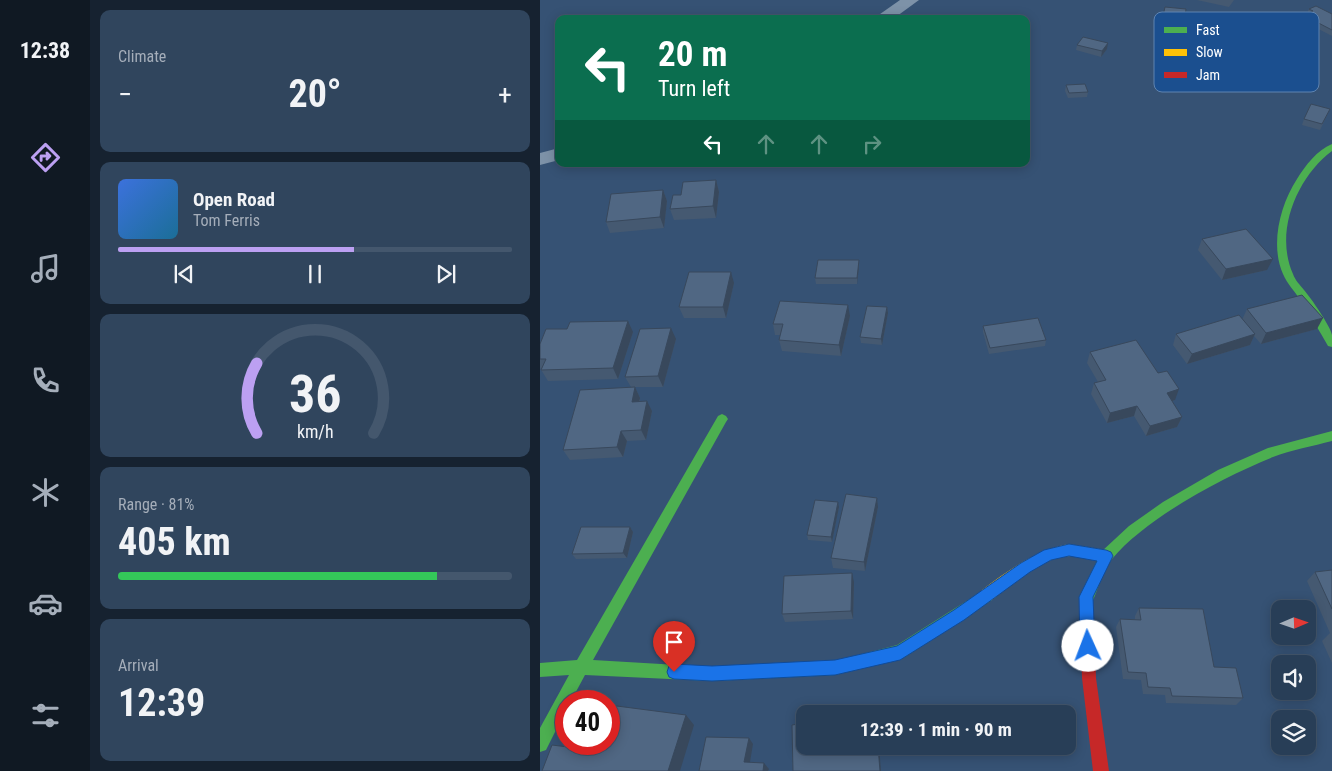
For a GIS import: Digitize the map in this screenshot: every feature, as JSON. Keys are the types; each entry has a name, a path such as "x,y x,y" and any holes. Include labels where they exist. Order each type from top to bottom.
{"street":[{"path":"887,15 911,0"},
{"path":"1332,147 1324,150 1310,164 1292,196 1287,216 1284,247 1287,272 1332,343"},
{"path":"540,159 555,155"},
{"path":"540,744 580,667 722,419"},
{"path":"1102,771 1089,678 1086,597 1106,556 1134,530 1168,506 1222,474 1272,452 1332,436"},
{"path":"540,670 580,667 712,674 835,668 900,652 959,615 1025,567 1048,555 1069,550 1106,556"}],"building":[{"path":"1316,6 1332,14 1332,30 1319,23 1319,12 1310,12 1313,11 1309,9"},
{"path":"1165,7 1186,9 1186,12 1164,12"},
{"path":"1083,37 1108,43 1102,51 1077,45"},
{"path":"1085,84 1088,92 1069,93 1066,85"},
{"path":"1311,104 1330,109 1322,124 1304,119"},
{"path":"716,180 713,206 670,209 673,195 681,195 683,182"},
{"path":"663,190 660,217 606,222 611,194"},
{"path":"1246,229 1273,259 1226,269 1202,239"},
{"path":"818,260 859,260 857,278 815,278"},
{"path":"689,272 731,272 723,307 679,307"},
{"path":"1302,295 1323,318 1266,333 1247,309"},
{"path":"780,301 848,305 839,345 779,340 783,324 773,324"},
{"path":"867,306 887,307 881,339 860,337"},
{"path":"1239,315 1255,334 1192,354 1176,334"},
{"path":"1038,318 1046,340 990,348 983,326"},
{"path":"628,321 613,368 541,370 546,359 540,359 540,344 546,329 567,329 570,322"},
{"path":"671,328 658,376 625,377 640,329"},
{"path":"1136,340 1158,373 1167,371 1179,389 1167,393 1182,417 1150,426 1137,406 1110,413 1094,383 1106,380 1090,352"},
{"path":"635,387 632,402 647,401 641,430 621,431 617,447 563,450 580,390"},
{"path":"846,494 877,498 864,562 831,558"},
{"path":"815,500 838,502 831,537 807,535"},
{"path":"581,527 630,527 623,553 572,554"},
{"path":"1332,570 1332,609 1315,572"},
{"path":"852,573 851,611 782,614 784,576"},
{"path":"1139,608 1203,609 1214,667 1236,668 1243,698 1172,696 1170,688 1148,687 1146,673 1128,672 1120,619 1141,620"},
{"path":"620,706 686,715 668,771 542,771 552,745 555,745 555,755 620,755"},
{"path":"796,724 796,755 879,755 880,771 793,771 792,725"},
{"path":"706,737 749,738 744,762 764,763 763,771 699,771"}],"traffic: fast":[{"path":"1332,147 1307,170 1297,185 1285,219 1282,237 1283,255 1288,275 1308,303 1332,343"},
{"path":"540,744 584,662 722,419"},
{"path":"1086,600 1106,556 1134,530 1167,506 1222,474 1272,452 1332,436"},
{"path":"540,670 580,667 712,674 835,668 900,652 987,595"}],"traffic: slow":[{"path":"987,595 1025,567 1057,552 1072,550 1106,556"}],"traffic: jam":[{"path":"1086,600 1089,678 1101,771"}],"route":[{"path":"674,672 712,674 835,668 900,652 959,615 1025,567 1048,555 1069,550 1106,556 1086,597 1088,646"}]}
